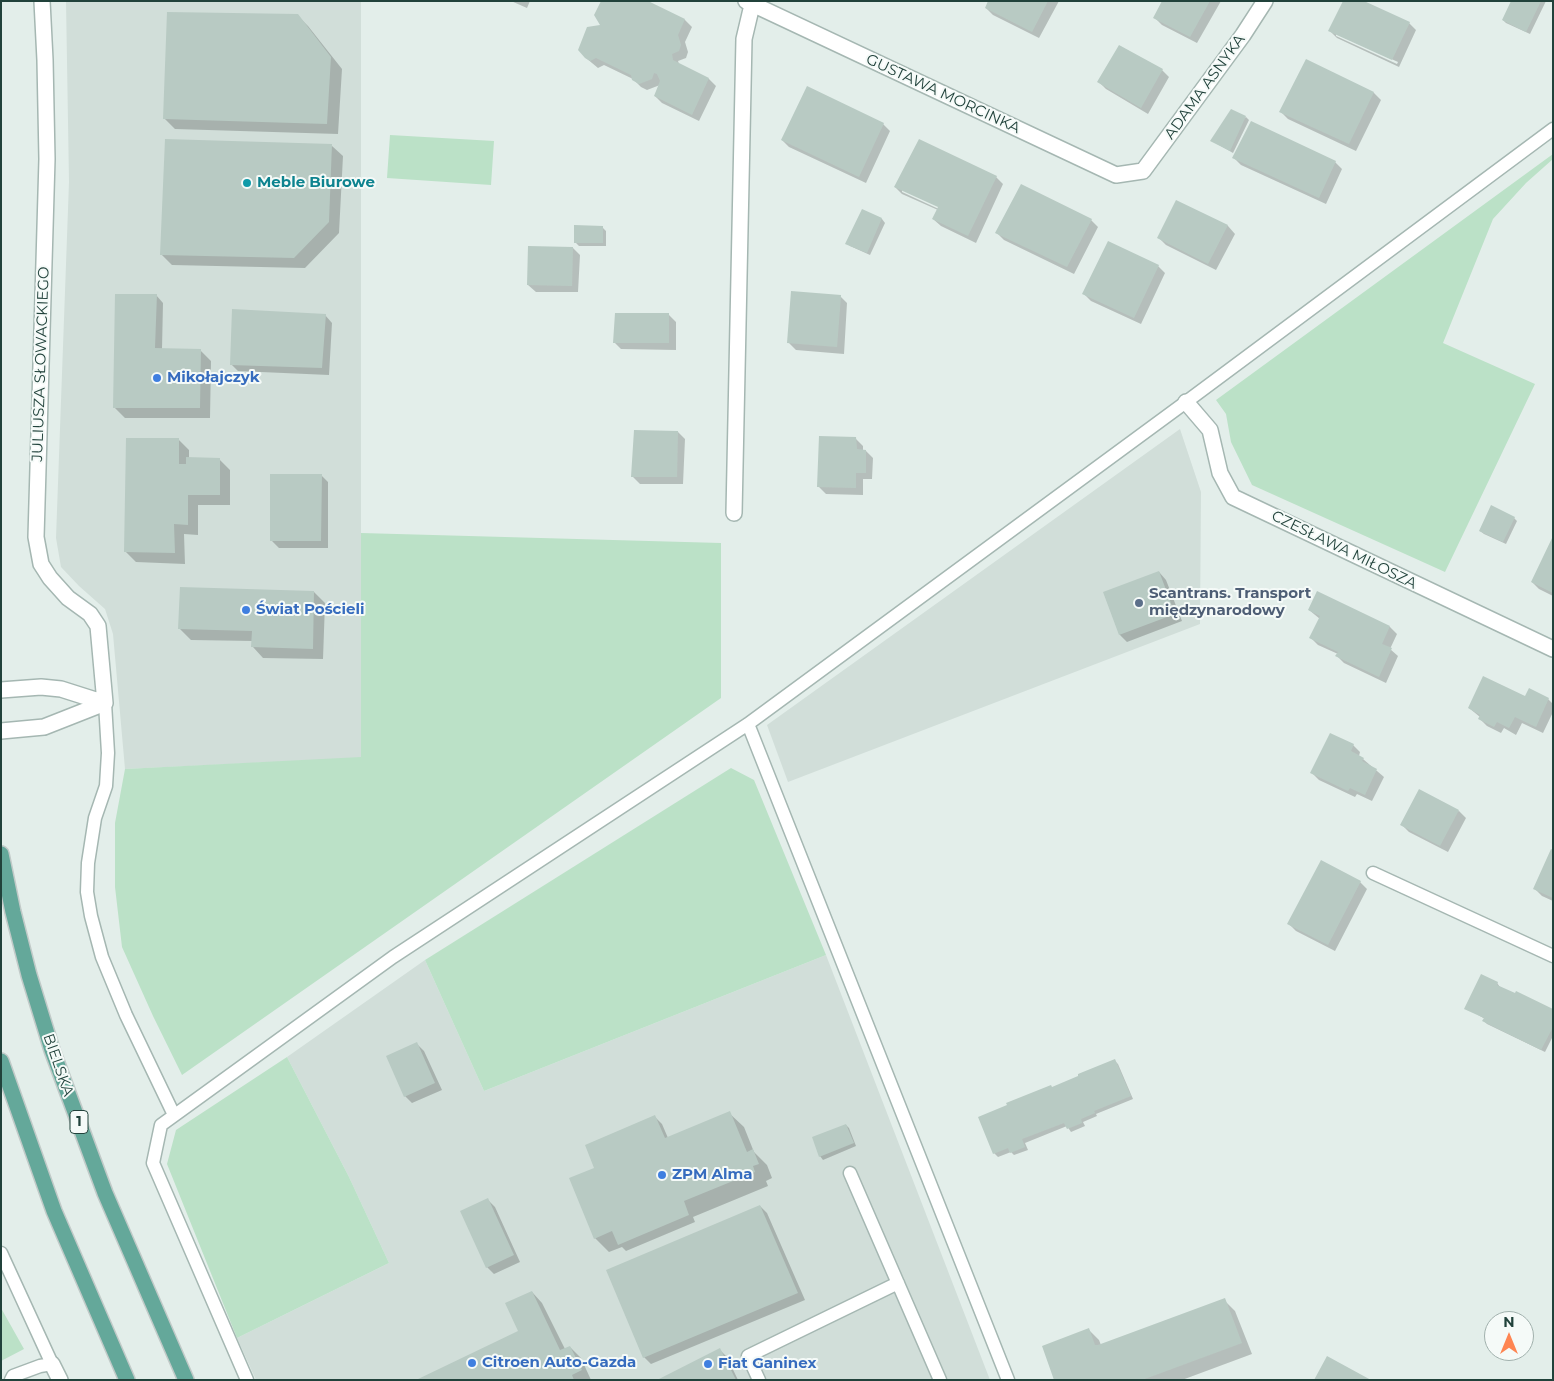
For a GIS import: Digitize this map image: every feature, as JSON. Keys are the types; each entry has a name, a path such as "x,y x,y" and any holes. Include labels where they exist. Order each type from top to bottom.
{"main road":[{"name":"BIELSKA","path":"1,854 29,975 52,1050 105,1193 186,1380"},
{"path":"1,1062 54,1211 127,1380"}],"street":[{"name":"JULIUSZA SŁOWACKIEGO","path":"42,1 47,159 36,537 41,564 50,578 68,598 90,614 98,626 105,703"},
{"name":"ADAMA ASNYKA","path":"1142,171 1243,35 1265,1"},
{"path":"734,513 744,39 749,3"},
{"name":"GUSTAWA MORCINKA","path":"749,3 1116,175 1142,171"},
{"name":"CZESŁAWA MIŁOSZA","path":"1186,402 1210,430 1220,473 1233,497 1553,649"},
{"path":"1,690 54,688 105,703"},
{"path":"1,731 44,727 105,703"},
{"path":"52,1364 60,1380"}],"lane":[{"path":"247,1380 153,1163 160,1125 393,957 748,724 1553,129"},
{"path":"105,703 108,753 106,786 93,827 88,863 88,900 102,957 126,1015 174,1115"},
{"path":"748,724 1008,1380"},
{"path":"1373,873 1553,956"},
{"path":"850,1173 940,1380"},
{"path":"1,1253 52,1364 40,1366 13,1376 10,1380"},
{"path":"759,1380 748,1356 898,1284"}],"shaded area":[{"path":"66,1 361,1 361,758 125,769 113,634 105,609 61,567 56,538 69,182"},
{"path":"1180,429 1201,492 1200,624 788,782 767,725"},
{"path":"826,955 990,1380 256,1380 237,1338 389,1263 349,1177 287,1057 425,960 484,1091"}],"green space":[{"path":"390,135 494,141 491,185 387,178"},
{"path":"1553,154 1553,159 1526,183 1493,219 1443,343 1535,384 1445,572 1252,485 1231,442 1226,414 1216,400"},
{"path":"361,533 721,543 721,698 182,1075 122,947 115,887 115,823 125,769 361,757"},
{"path":"731,768 754,780 826,955 484,1091 425,960"},
{"path":"287,1057 349,1177 389,1263 237,1338 167,1164 176,1130"},
{"path":"1,1308 24,1349 1,1361"}],"building":[{"path":"601,1 648,1 685,19 678,35 681,45 679,51 672,54 673,60 709,78 692,115 654,96 660,81 657,74 654,73 652,79 639,84 632,80 631,75 596,58 590,61 578,50 587,27 600,25 594,15"},
{"path":"988,1 1048,1 1032,32 985,8"},
{"path":"1162,1 1210,1 1190,37 1153,18"},
{"path":"1343,1 1364,1 1410,22 1392,60 1328,31"},
{"path":"1511,1 1541,1 1526,32 1502,20"},
{"path":"167,12 298,14 331,57 327,124 163,119"},
{"path":"1119,45 1163,69 1141,108 1097,82"},
{"path":"1306,59 1374,92 1349,144 1279,112"},
{"path":"807,86 884,123 859,177 781,140"},
{"path":"1231,109 1246,116 1230,151 1210,141"},
{"path":"1251,121 1336,161 1319,198 1232,158"},
{"name":"Meble Biurowe","path":"165,139 332,144 329,222 294,258 160,255"},
{"path":"919,139 997,176 968,236 932,219 938,207 894,187"},
{"path":"1021,184 1092,219 1067,267 995,233"},
{"path":"1176,200 1228,225 1208,264 1157,238"},
{"path":"862,209 882,218 867,253 845,244"},
{"path":"574,225 603,226 603,243 574,243"},
{"path":"1108,241 1159,265 1134,318 1082,294"},
{"path":"528,246 573,247 572,286 527,285"},
{"path":"791,291 841,295 837,347 787,343"},
{"name":"Mikołajczyk","path":"115,294 157,294 155,348 201,349 200,408 113,408"},
{"path":"232,309 326,314 322,368 230,365"},
{"path":"615,313 669,313 669,343 613,343"},
{"path":"634,430 678,431 677,477 631,477"},
{"path":"819,436 856,437 857,449 866,450 866,473 856,473 856,488 817,487"},
{"path":"126,438 179,438 179,464 186,464 186,457 220,458 220,495 188,495 188,525 174,524 175,553 124,552"},
{"path":"270,474 322,474 321,541 270,541"},
{"path":"1491,505 1515,517 1503,542 1479,531"},
{"path":"1553,536 1553,593 1531,582"},
{"name":"Scantrans. Transport międzynarodowy","path":"1159,571 1175,614 1119,635 1103,592"},
{"name":"Świat Pościeli","path":"180,587 314,591 313,649 251,647 252,631 178,629"},
{"path":"1317,591 1390,626 1382,644 1392,648 1379,677 1335,656 1338,652 1309,638 1320,616 1308,610"},
{"path":"1483,676 1525,696 1529,688 1549,698 1536,727 1515,717 1509,728 1497,722 1494,727 1478,719 1480,715 1468,708"},
{"path":"1330,733 1354,744 1351,751 1364,758 1362,761 1377,769 1365,795 1350,788 1348,791 1310,773"},
{"path":"1419,789 1459,810 1440,846 1400,825"},
{"path":"1551,849 1553,850 1553,898 1533,889"},
{"path":"1321,860 1361,881 1328,945 1287,924"},
{"path":"1481,974 1498,982 1497,985 1515,993 1516,991 1553,1009 1553,1027 1541,1050 1482,1021 1484,1018 1464,1009"},
{"path":"417,1042 435,1083 404,1097 386,1056"},
{"path":"1115,1059 1131,1096 1094,1111 1095,1113 1081,1119 1082,1123 1067,1129 1064,1123 1022,1139 1025,1147 1010,1153 1008,1148 993,1154 978,1117 1007,1105 1006,1103 1051,1085 1052,1087"},
{"name":"ZPM Alma","path":"730,1111 747,1152 753,1149 759,1164 753,1166 755,1172 684,1201 689,1215 618,1245 612,1231 594,1239 569,1178 594,1168 585,1145 655,1115 665,1138"},
{"path":"846,1124 854,1143 819,1157 812,1137"},
{"path":"488,1198 514,1255 486,1268 460,1211"},
{"path":"760,1205 798,1293 643,1358 606,1270"},
{"path":"532,1291 560,1350 570,1346 582,1370 572,1375 574,1380 416,1380 518,1331 505,1303"},
{"path":"1225,1298 1242,1343 1142,1380 1054,1380 1042,1346 1089,1328 1095,1345 1098,1345"},
{"name":"Fiat Ganinex","path":"720,1348 736,1380 657,1380"},
{"path":"1327,1356 1371,1380 1314,1380"}],"place":[{"name":"Meble Biurowe","path":"247,183"},
{"name":"Mikołajczyk","path":"157,378"},
{"name":"Scantrans. Transport międzynarodowy","path":"1139,603"},
{"name":"Świat Pościeli","path":"246,610"},
{"name":"ZPM Alma","path":"662,1175"},
{"name":"Citroen Auto-Gazda","path":"472,1363"},
{"name":"Fiat Ganinex","path":"708,1364"}]}
